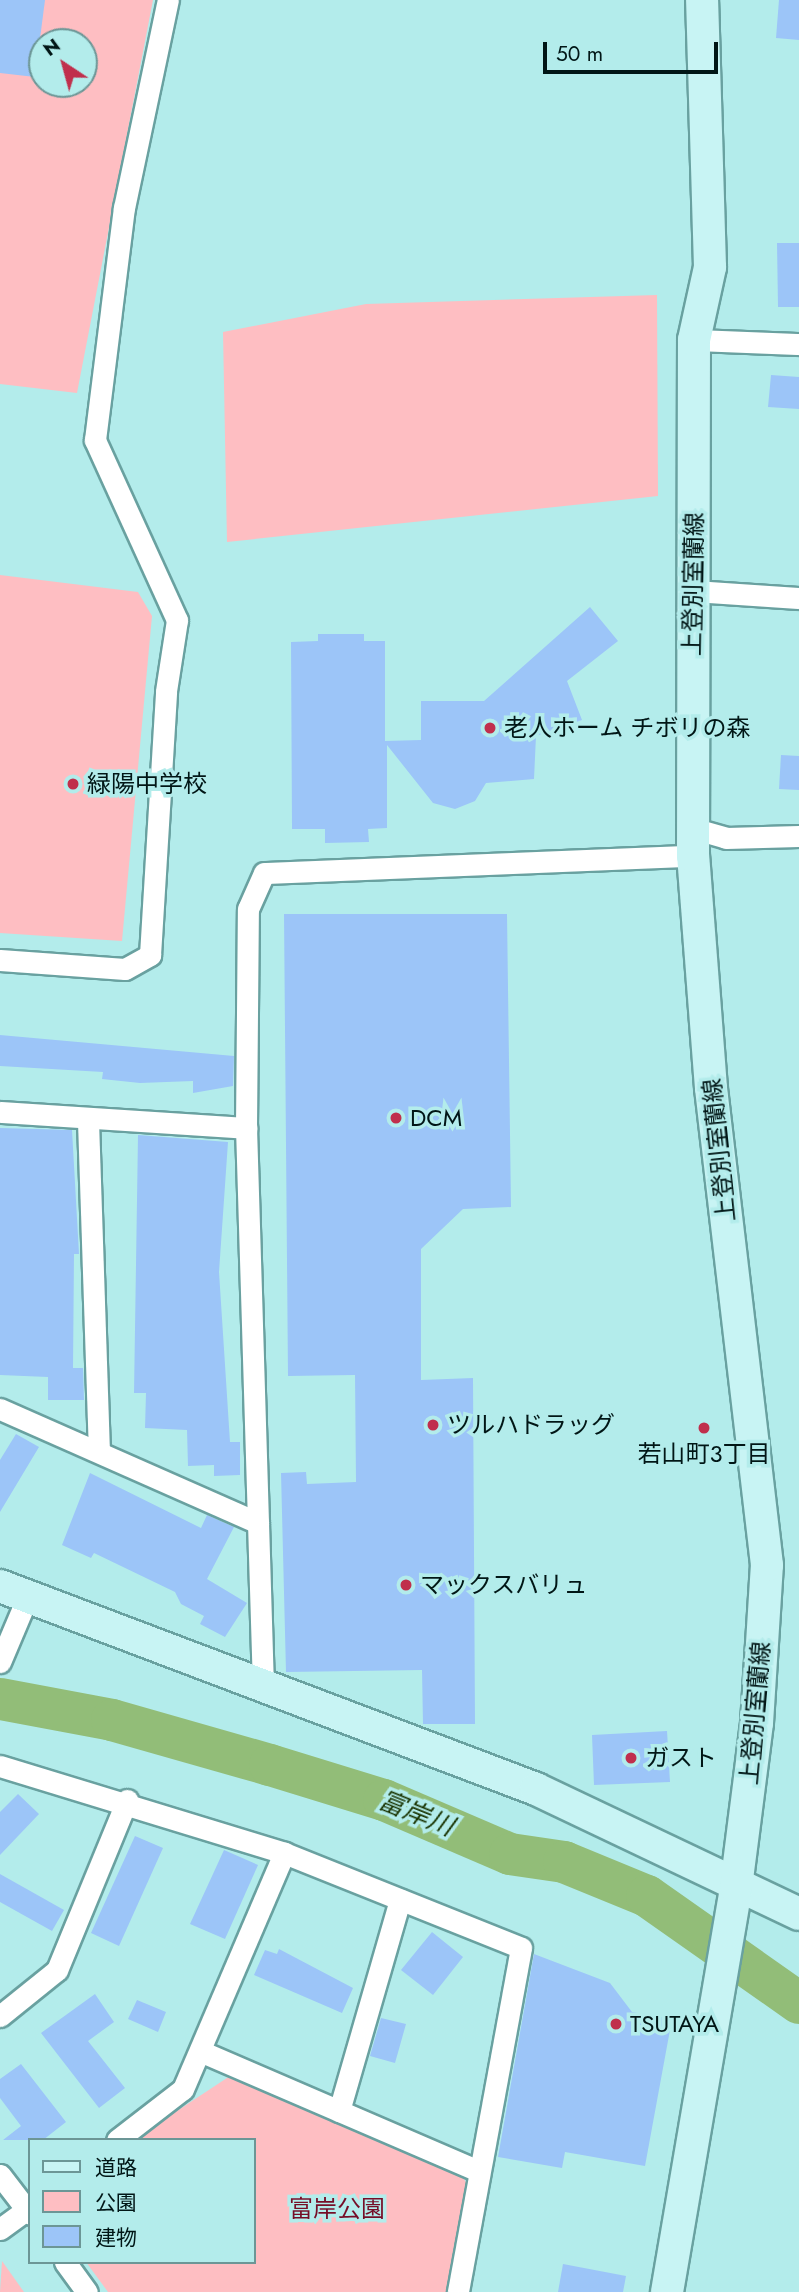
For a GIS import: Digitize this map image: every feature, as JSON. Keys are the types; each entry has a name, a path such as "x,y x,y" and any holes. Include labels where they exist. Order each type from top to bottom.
{"main road":[{"name":"上登別室蘭線","path":"667,2292 734,1901 757,1723 767,1564 711,1088 693,842 694,340 710,267 702,0"},
{"path":"13,1592 536,1789 734,1901 799,1914"}],"street":[{"path":"0,960 125,969 150,955 166,691 177,620 95,440 124,208 168,0"},
{"path":"694,340 799,344"},
{"path":"693,591 799,598"},
{"path":"263,1687 246,1128 248,909 264,873 726,838 799,836"},
{"path":"0,1112 88,1121 246,1128"},
{"path":"88,1121 99,1451"},
{"path":"0,1409 258,1523"},
{"path":"0,1662 10,1633 13,1592"},
{"path":"0,1766 127,1800 284,1853 521,1948 478,2171 458,2292"},
{"path":"0,2016 57,1970 127,1800"},
{"path":"120,2138 183,2089 284,1853"},
{"path":"339,2111 400,1900"},
{"path":"200,2051 478,2171"},
{"path":"0,2175 28,2209"},
{"path":"0,2229 28,2211"},
{"path":"66,2264 87,2292"}],"green space":[{"path":"0,0 153,0 77,393 0,384"},
{"path":"657,295 658,496 227,542 223,332 366,304"},
{"name":"緑陽中学校","path":"0,575 138,592 152,616 122,941 0,933"},
{"name":"富岸公園","path":"233,2074 458,2169 467,2184 450,2292 108,2292 87,2264 256,2264 256,2138 136,2138"},
{"path":"2,2261 24,2292 0,2292"}],"building":[{"path":"0,0 45,0 41,28 28,28 28,76 0,73"},
{"path":"779,0 799,0 799,40 776,38"},
{"path":"777,243 799,243 799,307 778,307"},
{"path":"771,375 799,377 799,409 768,407"},
{"name":"老人ホーム チボリの森","path":"590,607 618,641 567,681 582,720 536,736 534,779 486,783 475,801 455,809 433,803 387,745 387,828 368,829 369,842 325,843 325,829 292,829 291,642 318,641 318,634 364,634 364,641 385,641 385,741 421,740 421,701 484,701"},
{"path":"781,755 799,756 799,790 779,789"},
{"path":"284,914 507,914 511,1207 463,1209 421,1249 421,1380 473,1378 475,1724 423,1724 422,1670 286,1672 281,1473 306,1472 307,1484 356,1482 355,1375 288,1376"},
{"path":"0,1035 234,1056 233,1086 193,1093 193,1081 140,1083 102,1079 103,1072 0,1066"},
{"path":"0,1128 72,1130 79,1254 74,1254 73,1368 83,1368 84,1400 48,1400 48,1377 0,1375"},
{"path":"138,1135 228,1142 219,1272 230,1442 240,1442 240,1475 214,1476 214,1465 188,1466 187,1430 145,1428 146,1393 134,1393"},
{"path":"16,1434 39,1447 0,1512 0,1460"},
{"path":"90,1473 201,1528 207,1515 234,1527 207,1579 247,1603 225,1637 200,1624 204,1616 181,1604 175,1592 94,1553 91,1558 62,1545"},
{"name":"ガスト","path":"667,1731 670,1782 594,1785 592,1735"},
{"path":"18,1794 39,1814 0,1855 0,1812"},
{"path":"135,1836 163,1848 119,1946 91,1933"},
{"path":"224,1850 258,1865 225,1939 190,1924"},
{"path":"0,1874 64,1910 52,1931 0,1902"},
{"path":"432,1932 463,1957 433,1995 401,1970"},
{"path":"279,1949 353,1988 342,2013 254,1975 265,1950 277,1954"},
{"path":"534,1954 610,1983 632,2012 672,2019 645,2166 565,2152 562,2168 498,2157"},
{"path":"95,1994 114,2022 88,2041 125,2088 99,2108 41,2033"},
{"path":"137,2000 166,2012 158,2032 128,2019"},
{"path":"381,2018 406,2024 395,2063 370,2056"},
{"path":"21,2064 66,2122 46,2138 3,2140 21,2126 0,2098 0,2079"},
{"path":"563,2264 626,2276 623,2292 558,2292"}],"waterway":[{"name":"富岸川","path":"0,1699 112,1720 270,1765 384,1800 510,1854 564,1862 647,1896 799,2003"}],"place":[{"name":"老人ホーム チボリの森","path":"490,728"},
{"name":"緑陽中学校","path":"73,784"},
{"name":"DCM","path":"396,1118"},
{"name":"ツルハドラッグ","path":"433,1425"},
{"name":"若山町3丁目","path":"704,1428"},
{"name":"マックスバリュ","path":"406,1585"},
{"name":"ガスト","path":"631,1758"},
{"name":"TSUTAYA","path":"616,2024"}]}
